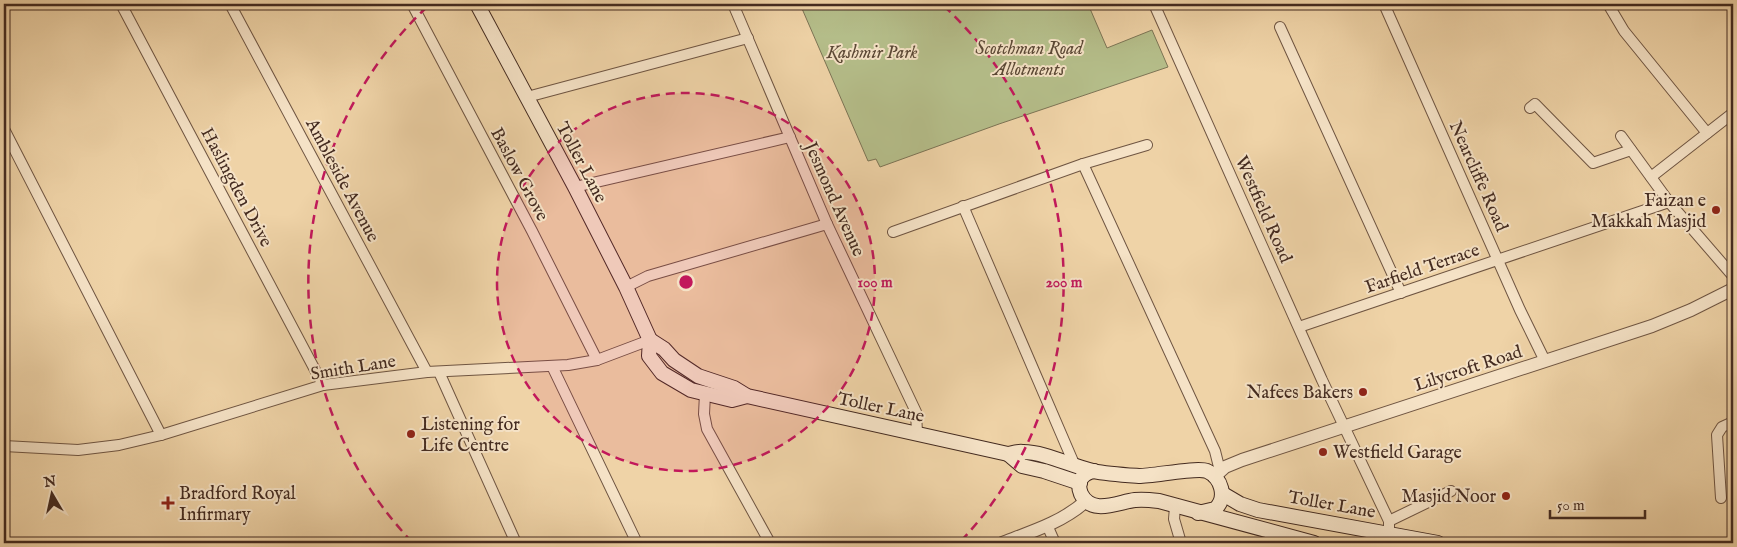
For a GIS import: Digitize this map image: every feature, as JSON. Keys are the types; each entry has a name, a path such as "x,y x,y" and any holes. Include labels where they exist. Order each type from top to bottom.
{"main road":[{"name":"Toller Lane","path":"477,4 626,286 650,340 649,356 662,372 683,386 705,394 732,400 747,396"},
{"name":"Toller Lane","path":"650,340 691,372 734,388 747,396 1008,454 1024,452 1094,471 1138,476 1203,470 1211,474 1217,474"},
{"path":"705,394 721,384"},
{"name":"Toller Lane","path":"1008,454 1022,466 1080,483"},
{"path":"1094,471 1085,475 1080,483 1080,492 1086,501 1093,505 1106,507 1145,499 1310,543 1311,520"},
{"path":"1198,512 1215,508 1221,502 1223,494 1217,474"},
{"name":"Toller Lane","path":"1223,494 1248,508 1311,520 1389,527 1438,543"}],"street":[{"name":"Haslingden Drive","path":"121,4 324,385"},
{"name":"Ambleside Avenue","path":"230,4 427,372"},
{"name":"Baslow Grove","path":"412,4 532,231 597,360"},
{"name":"Jesmond Avenue","path":"733,4 827,224 916,412 917,433"},
{"name":"Westfield Road","path":"1154,4 1389,527"},
{"name":"Nearcliffe Road","path":"1384,4 1520,310 1546,361"},
{"path":"1608,4 1624,31 1707,133"},
{"path":"1280,27 1401,293"},
{"path":"527,97 748,38"},
{"path":"1530,108 1535,104 1593,163 1631,150"},
{"path":"1651,177 1733,113"},
{"path":"4,129 161,434"},
{"path":"1621,136 1670,202 1733,276"},
{"path":"575,187 790,137"},
{"path":"893,232 1083,164 1147,145"},
{"path":"1083,164 1215,451 1217,474"},
{"name":"Farfield Terrace","path":"1299,327 1670,202"},
{"path":"963,206 1075,466"},
{"path":"626,286 648,276 827,224"},
{"name":"Lilycroft Road","path":"1217,474 1242,460 1652,326 1691,310 1733,289"},
{"name":"Smith Lane","path":"4,446 78,450 119,445 324,385 427,372 552,366 597,360 650,340"},
{"path":"552,366 637,543"},
{"path":"439,372 516,543"},
{"path":"705,394 704,414 707,429 770,543"},
{"path":"1721,498 1717,436 1722,428 1733,422"},
{"path":"1389,527 1450,491"},
{"path":"1002,543 1070,514 1086,501"},
{"path":"1175,507 1174,519 1181,543"},
{"path":"1047,525 1056,543"}],"green space":[{"path":"800,4 1088,4 1107,48 1152,30 1168,67 999,124 880,167 876,159 868,161"}],"place":[{"name":"Faizan e Makkah Masjid","path":"1716,210"},
{"name":"Nafees Bakers","path":"1363,392"},
{"name":"Listening for Life Centre","path":"411,434"},
{"name":"Westfield Garage","path":"1323,452"},
{"name":"Masjid Noor","path":"1506,496"},
{"name":"Bradford Royal Infirmary","path":"168,503"}],"park label":[{"name":"Kashmir Park","path":"872,52"},
{"name":"Scotchman Road Allotments","path":"1029,58"}]}
